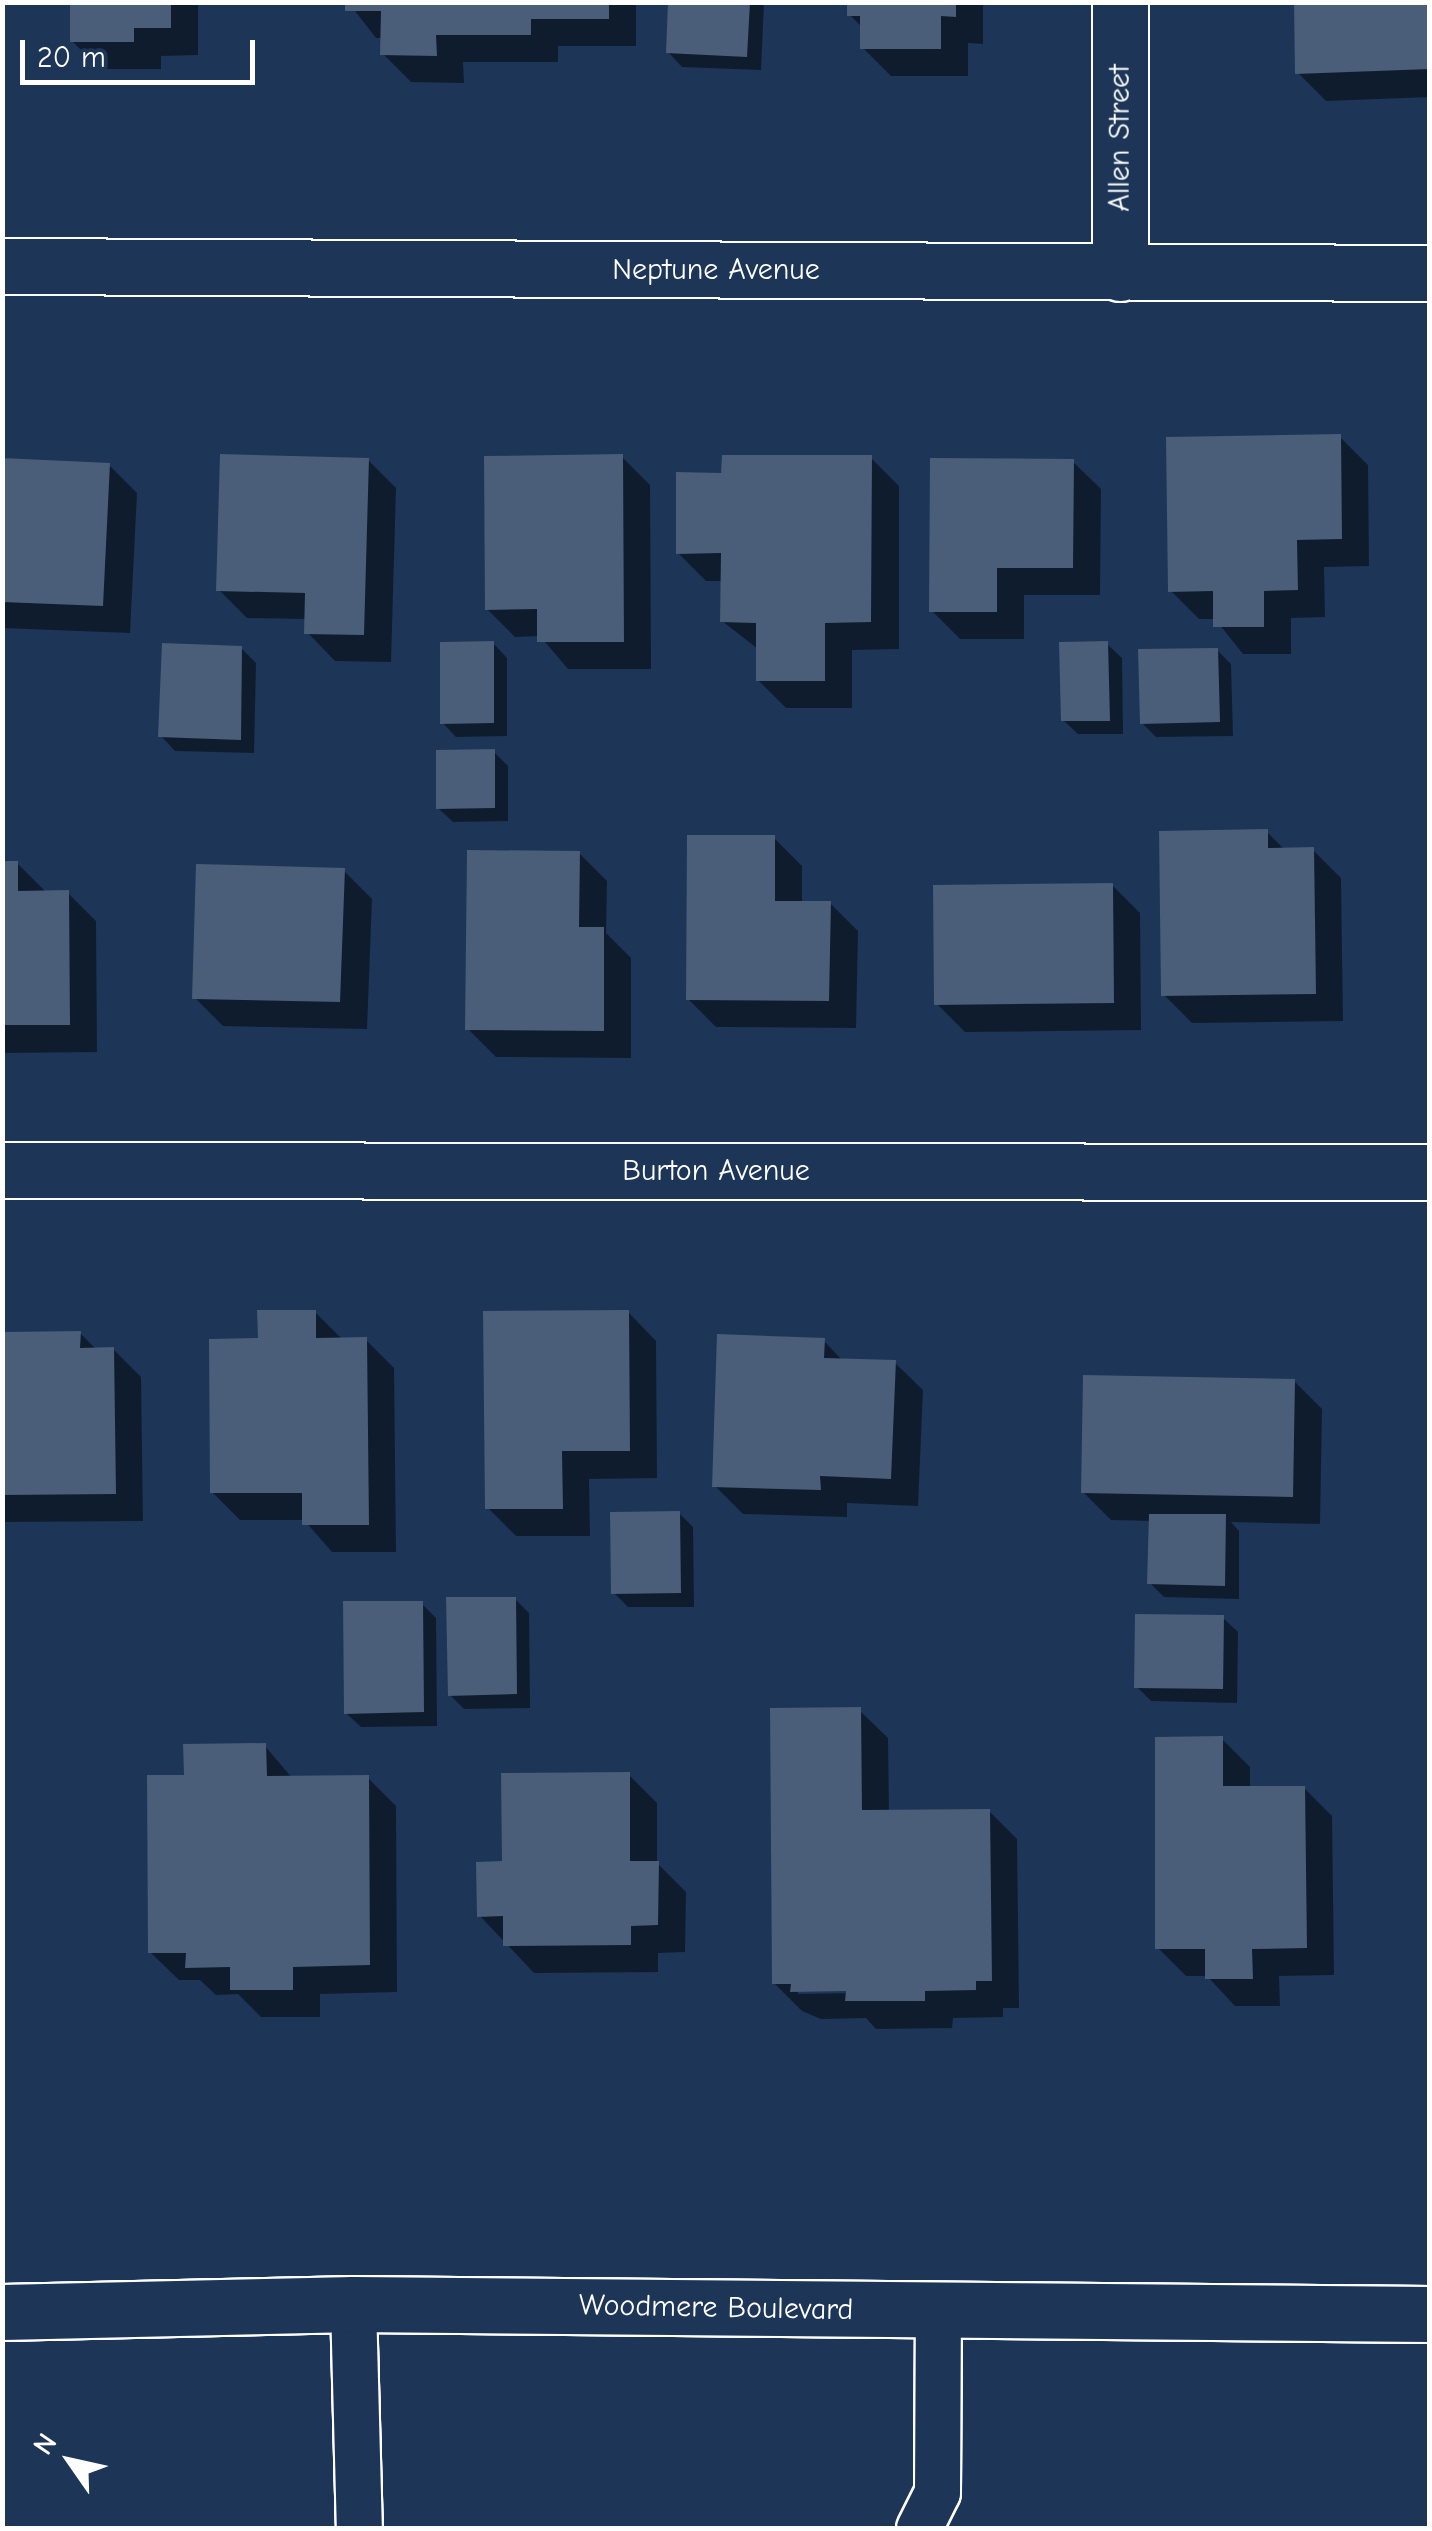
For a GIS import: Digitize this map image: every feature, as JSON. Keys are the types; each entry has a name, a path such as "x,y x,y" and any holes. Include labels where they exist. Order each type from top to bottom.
{"street":[{"name":"Allen Street","path":"1120,2 1120,273"},
{"name":"Neptune Avenue","path":"2,266 1430,273"},
{"name":"Burton Avenue","path":"2,1170 1430,1172"},
{"name":"Woodmere Boulevard","path":"2,2312 353,2304 1430,2314"}],"lane":[{"path":"353,2304 360,2528"},
{"path":"919,2528 936,2492 938,2310"}],"building":[{"path":"70,2 171,2 171,28 134,28 134,42 70,42"},
{"path":"345,2 609,2 609,19 531,19 531,35 436,35 437,56 380,55 381,11 345,11"},
{"path":"668,2 750,2 747,57 666,53"},
{"path":"847,2 956,2 956,17 941,16 941,49 860,49 860,16 847,16"},
{"path":"1294,2 1429,2 1430,69 1295,74"},
{"path":"1341,434 1342,539 1297,540 1298,590 1264,591 1264,627 1213,627 1213,591 1168,592 1166,437"},
{"path":"220,454 369,458 364,635 304,634 305,593 216,591"},
{"path":"623,454 624,642 537,642 537,609 485,610 484,456"},
{"path":"722,455 872,455 871,622 825,623 825,681 756,681 756,623 720,622 721,553 676,554 676,472 721,473"},
{"path":"2,458 110,463 103,606 2,602"},
{"path":"930,458 1074,459 1073,568 997,568 997,612 929,612"},
{"path":"494,641 494,723 440,724 440,642"},
{"path":"1108,641 1110,721 1061,721 1059,642"},
{"path":"162,643 242,646 241,740 158,737"},
{"path":"1218,648 1220,722 1140,724 1138,649"},
{"path":"495,749 495,808 436,809 436,750"},
{"path":"1268,829 1268,848 1314,847 1316,994 1161,996 1159,831"},
{"path":"687,835 775,835 775,901 831,901 829,1001 686,1000"},
{"path":"467,850 580,851 579,927 604,927 604,1031 465,1030"},
{"path":"2,861 18,861 18,891 69,890 70,1025 2,1025"},
{"path":"196,864 345,868 340,1002 192,999"},
{"path":"1113,883 1114,1003 934,1005 933,885"},
{"path":"257,1310 316,1310 316,1338 367,1337 369,1525 302,1525 302,1493 210,1493 209,1339 258,1338"},
{"path":"629,1310 630,1451 562,1451 563,1509 485,1509 483,1311"},
{"path":"81,1331 80,1348 114,1347 116,1494 2,1495 2,1332"},
{"path":"717,1334 825,1338 824,1358 896,1360 891,1479 820,1476 821,1490 712,1487"},
{"path":"1083,1375 1295,1379 1293,1497 1081,1493"},
{"path":"680,1511 681,1593 611,1594 610,1512"},
{"path":"1149,1514 1226,1514 1225,1586 1147,1584"},
{"path":"446,1597 516,1597 517,1694 448,1696"},
{"path":"343,1601 423,1601 424,1712 344,1714"},
{"path":"1135,1614 1224,1615 1223,1689 1134,1688"},
{"path":"861,1707 862,1810 990,1809 992,1981 976,1981 976,1990 925,1991 925,2001 845,2001 846,1991 790,1992 791,1984 772,1984 770,1708"},
{"path":"1223,1736 1223,1786 1305,1786 1307,1948 1252,1949 1253,1979 1205,1979 1205,1949 1155,1949 1155,1737"},
{"path":"266,1743 267,1776 369,1775 370,1965 293,1967 293,1990 230,1990 230,1967 185,1968 186,1953 148,1953 147,1775 184,1775 183,1744"},
{"path":"630,1772 630,1861 659,1861 658,1925 631,1926 631,1945 503,1946 503,1916 477,1917 476,1862 502,1861 501,1773"}]}
